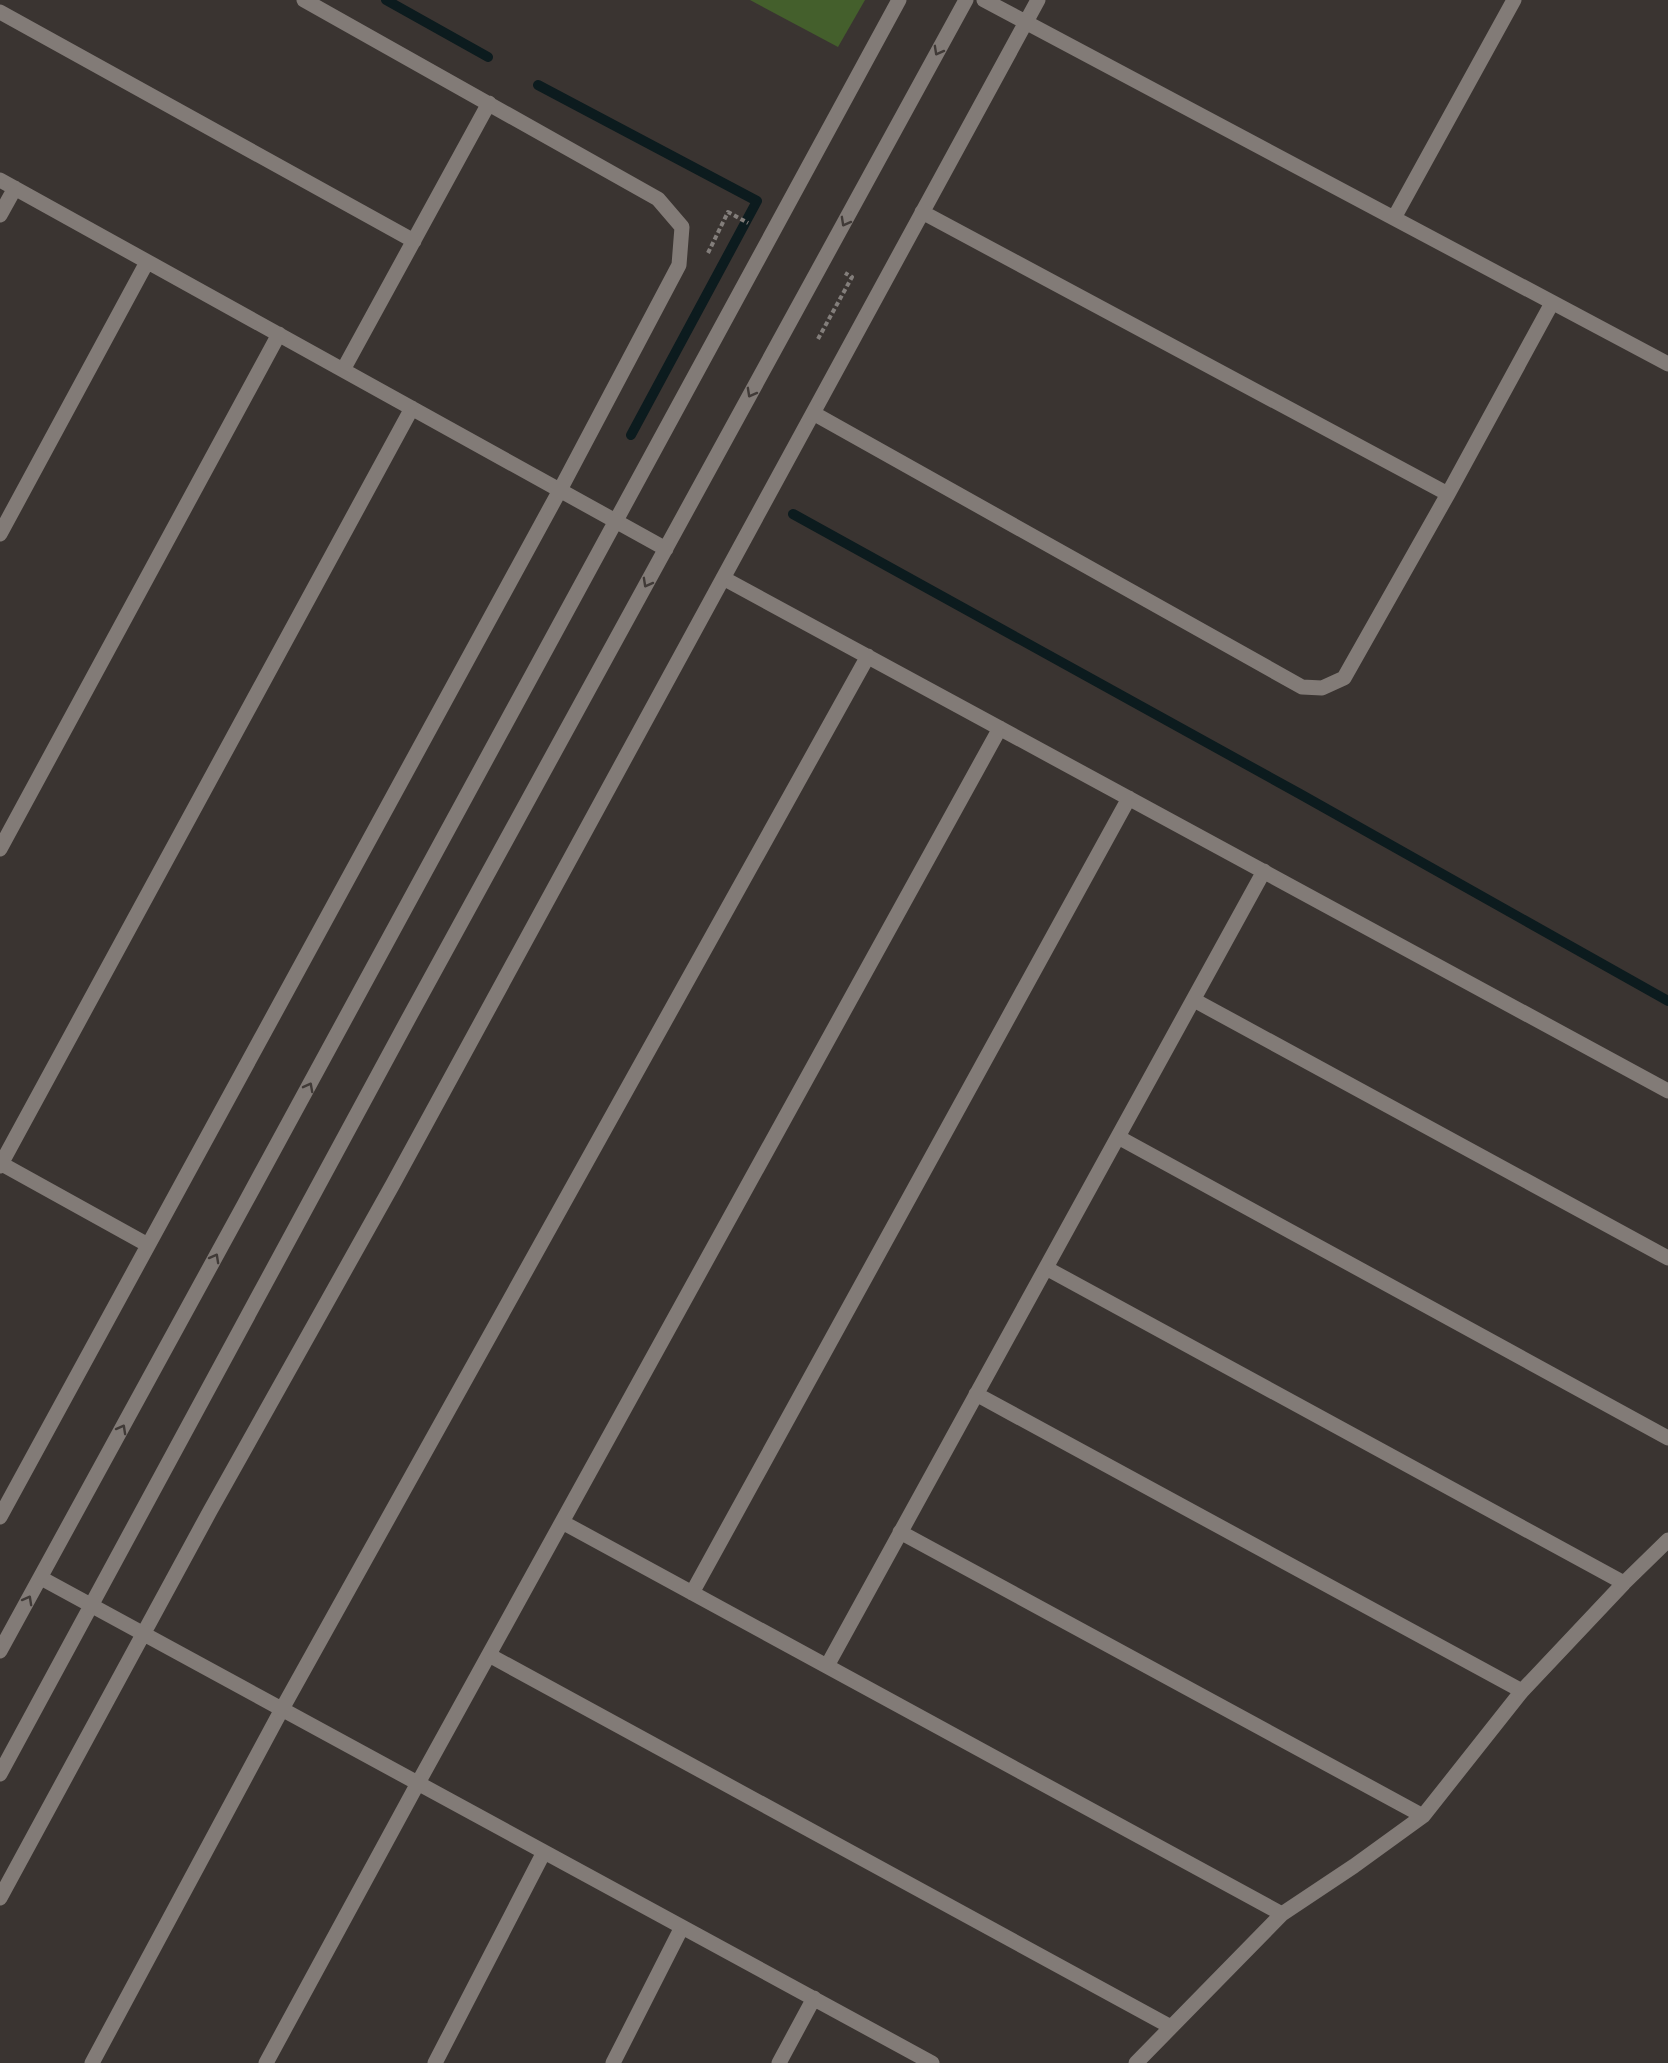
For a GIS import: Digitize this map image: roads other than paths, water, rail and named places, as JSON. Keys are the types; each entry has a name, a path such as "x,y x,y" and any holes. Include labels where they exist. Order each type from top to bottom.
{"street":[{"path":"0,1517 560,490 679,265 682,227 658,199 304,0"},
{"path":"0,1651 899,0"},
{"path":"0,1774 394,1045 966,0"},
{"path":"984,0 1668,364"},
{"path":"0,1898 393,1184 1038,0"},
{"path":"1394,218 1514,0"},
{"path":"0,12 414,241"},
{"path":"343,369 489,104"},
{"path":"0,180 666,549"},
{"path":"0,215 15,188"},
{"path":"922,212 1448,494"},
{"path":"0,534 147,262"},
{"path":"813,413 1302,687 1322,688 1344,678 1552,303"},
{"path":"0,849 279,334"},
{"path":"148,1245 0,1164 412,408"},
{"path":"723,578 1668,1091"},
{"path":"92,2063 282,1709 868,656"},
{"path":"266,2063 1000,728"},
{"path":"692,1593 1129,798"},
{"path":"827,1666 1264,871"},
{"path":"1194,1000 1668,1258"},
{"path":"1118,1137 1668,1438"},
{"path":"1046,1268 1624,1583"},
{"path":"976,1394 1522,1691"},
{"path":"562,1522 1282,1914"},
{"path":"900,1532 1422,1816"},
{"path":"1136,2063 1282,1914 1354,1866 1422,1816 1522,1691 1668,1540"},
{"path":"40,1578 932,2063"},
{"path":"489,1655 1171,2027"},
{"path":"435,2063 544,1852"},
{"path":"613,2063 682,1927"},
{"path":"779,2063 814,1998"}],"waterway":[{"path":"386,0 488,57"},
{"path":"538,85 757,201 631,435"},
{"path":"793,514 1300,794 1668,1001"}]}
